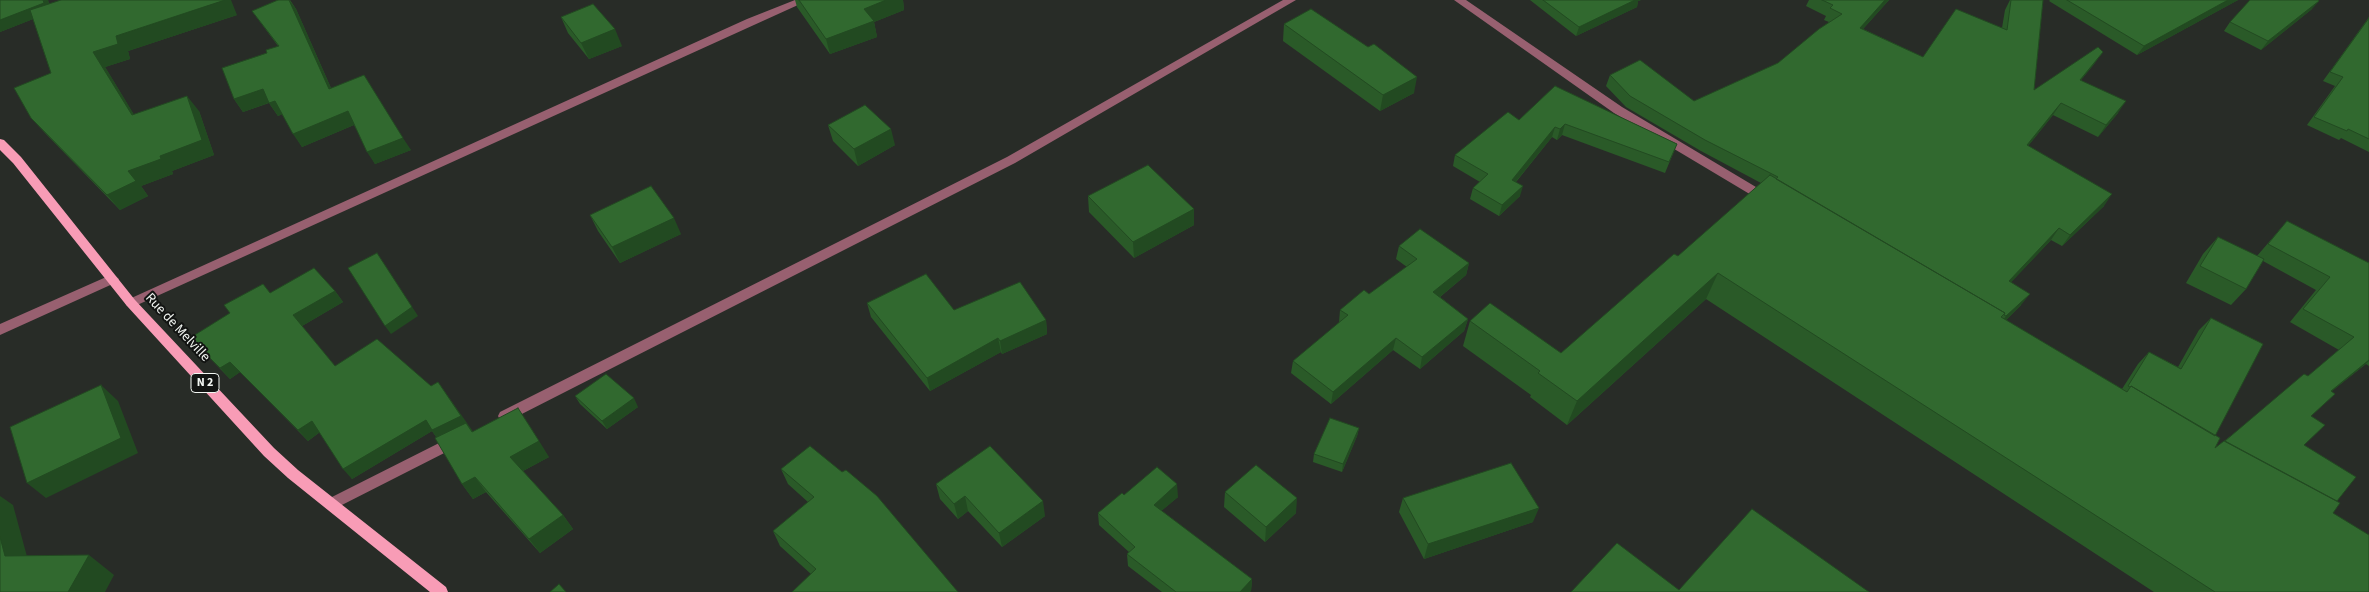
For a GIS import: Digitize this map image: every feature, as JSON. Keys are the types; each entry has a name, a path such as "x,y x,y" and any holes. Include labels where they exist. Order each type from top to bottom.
{"main road":[{"name":"Rue de Melville","path":"0,143 17,160 131,303 269,452 441,592"}],"street":[{"path":"131,303 751,21 804,0"},
{"path":"490,424 1011,160 1291,0"},
{"path":"1459,0 1618,110 1779,206"},
{"path":"0,330 113,279"},
{"path":"331,504 463,437"}],"building":[{"path":"0,0 43,0 44,3 0,20"},
{"path":"61,0 225,0 116,36 118,44 93,52 132,115 187,96 202,140 160,156 161,159 128,171 136,181 107,195 31,118 14,88 51,73 30,10"},
{"path":"278,0 289,0 329,89 364,75 403,138 367,152 348,111 293,134 275,101 269,103 263,89 234,99 222,68 267,53 266,50 279,46 252,11"},
{"path":"799,0 886,0 864,9 874,21 826,39"},
{"path":"1543,0 1635,0 1579,27"},
{"path":"1822,0 1885,0 1860,28 1923,57 1956,9 2007,30 2011,0 2043,0 2034,90 2098,47 2103,52 2080,80 2126,101 2106,125 2061,103 2027,145 2112,194 2070,235 2059,228 2009,281 2030,294 2006,316 2004,315 2005,313 1776,179 1778,177 1705,140 1630,96 1610,75 1640,60 1694,101 1778,63 1819,29 1842,14 1830,8 1833,5"},
{"path":"2067,0 2228,0 2144,46"},
{"path":"2250,0 2319,1 2268,41 2230,22"},
{"path":"593,4 615,29 581,43 561,17"},
{"path":"1311,9 1368,47 1374,44 1417,77 1383,95 1284,24"},
{"path":"2369,18 2369,139 2314,117 2343,77 2330,72"},
{"path":"1555,86 1677,144 1669,162 1565,124 1560,129 1555,127 1512,180 1523,186 1502,205 1473,188 1488,174 1455,155 1508,112 1519,120"},
{"path":"865,105 891,129 854,149 828,125"},
{"path":"1148,165 1194,209 1133,242 1088,196"},
{"path":"1770,175 2005,313 2001,317 2127,392 2131,386 2220,438 2215,448 2224,441 2340,503 2333,513 2369,535 2369,592 2215,592 1718,273 1577,401 1538,373 1540,371 1470,321 1490,303 1561,353 1674,254 1678,256"},
{"path":"651,186 674,218 612,247 590,215"},
{"path":"2287,221 2369,263 2369,360 2331,391 2335,394 2311,416 2325,425 2304,445 2356,477 2337,501 2225,441 2304,374 2308,376 2354,337 2303,309 2330,277 2268,244"},
{"path":"1420,229 1469,263 1433,292 1468,319 1422,357 1396,338 1333,392 1293,361 1348,315 1340,310 1364,290 1369,294 1417,259 1399,246"},
{"path":"2218,237 2264,259 2246,289 2200,266"},
{"path":"377,253 412,307 385,326 348,268"},
{"path":"314,268 335,291 293,315 335,366 377,339 431,386 438,382 461,416 432,430 426,420 343,469 312,421 298,430 230,362 220,368 190,338 230,313 224,305 263,284 270,293"},
{"path":"926,274 954,310 1020,282 1046,320 1000,341 998,338 927,378 867,303"},
{"path":"2211,318 2263,344 2215,436 2128,386 2149,352 2181,369"},
{"path":"606,374 634,398 602,421 575,396"},
{"path":"101,385 121,438 27,483 10,427"},
{"path":"518,408 539,441 510,457 563,515 529,539 475,477 462,484 435,438 466,423 472,432"},
{"path":"1330,418 1359,428 1343,464 1314,454"},
{"path":"810,446 842,472 846,470 877,496 958,592 792,592 816,569 773,531 814,497 781,469"},
{"path":"990,446 1043,501 999,533 965,496 954,504 936,484"},
{"path":"1511,463 1539,508 1428,544 1403,498"},
{"path":"1256,465 1297,498 1266,527 1225,492"},
{"path":"1157,467 1177,484 1154,505 1252,579 1240,592 1176,592 1127,554 1135,547 1098,513 1122,493 1124,495"},
{"path":"1752,509 1869,592 1571,592 1617,543 1679,590"},
{"path":"0,537 5,556 89,555 68,592 0,592"},
{"path":"559,584 566,592 550,592"}]}
